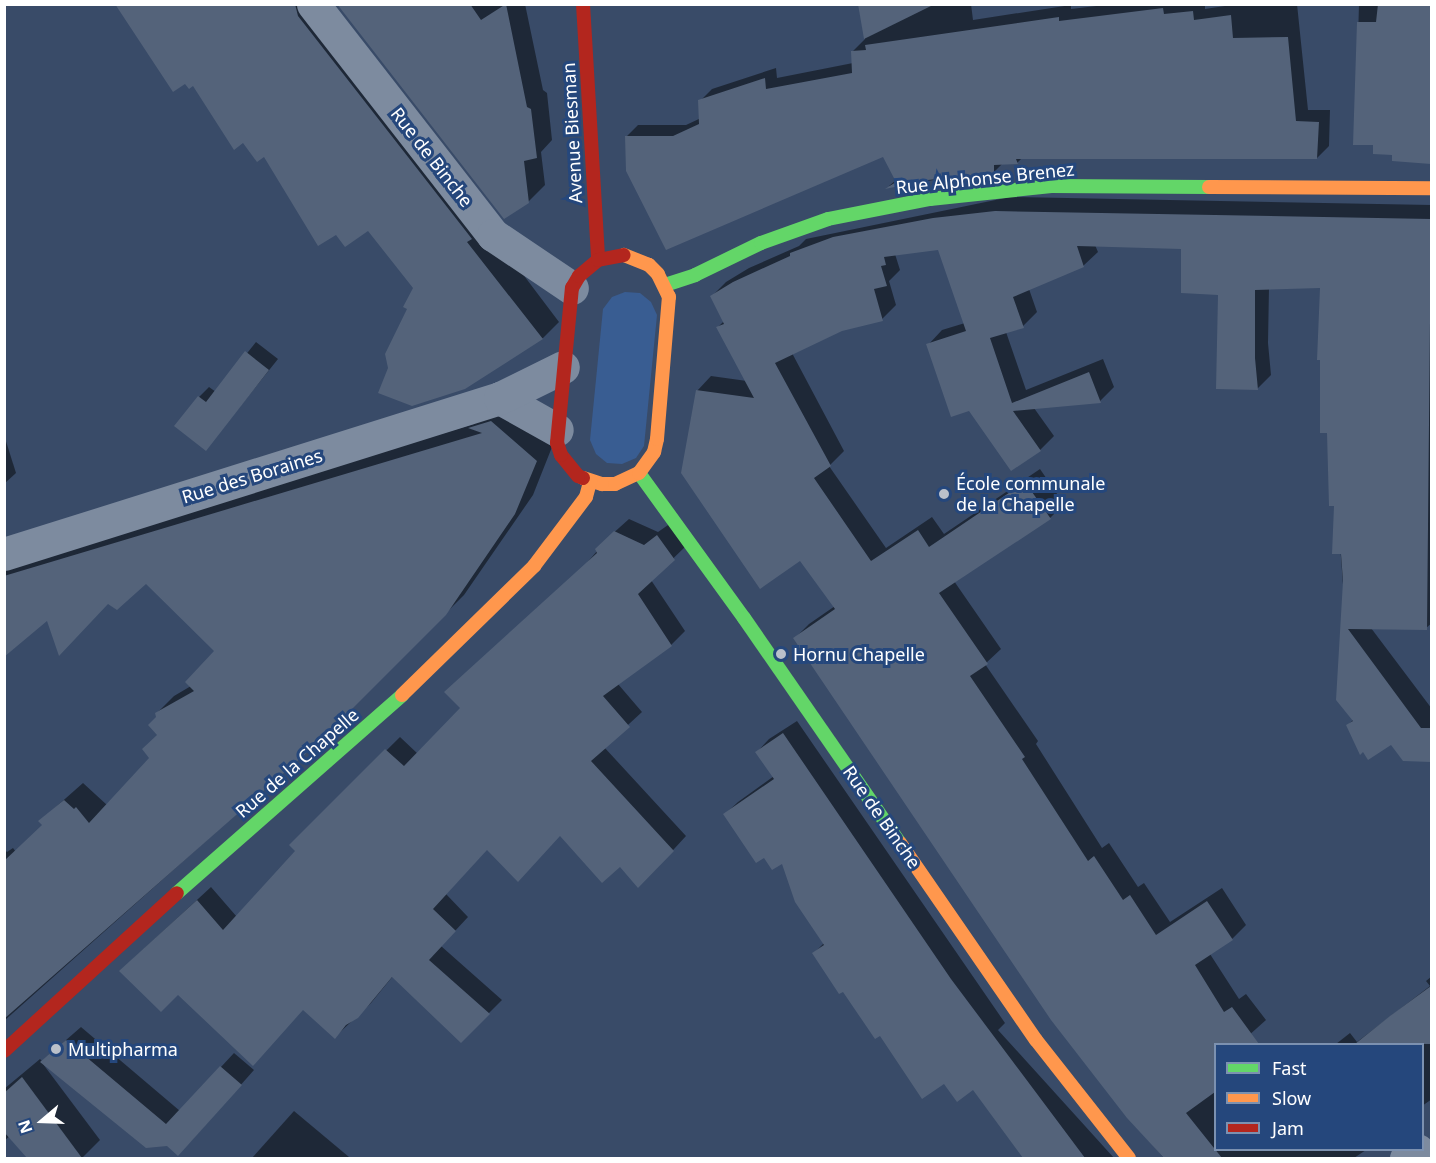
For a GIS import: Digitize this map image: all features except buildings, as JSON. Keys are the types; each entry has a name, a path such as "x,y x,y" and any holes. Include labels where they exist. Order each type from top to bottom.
{"street":[{"name":"Rue de Binche","path":"313,4 493,235 572,288"},
{"name":"Avenue Biesman","path":"583,4 598,260"},
{"name":"Rue Alphonse Brenez","path":"665,285 694,275 761,243 828,219 930,199 1051,186 1431,188"},
{"path":"618,256 637,258 653,269 665,285 669,310 654,452 639,474 615,484 590,482 578,476 561,455 557,430 572,288 583,272 598,260 618,256"},
{"name":"Rue des Boraines","path":"4,554 500,398 563,367"},
{"path":"500,398 557,430"},
{"name":"Rue de Binche","path":"639,474 744,618 1036,1040 1130,1158"},
{"name":"Rue de la Chapelle","path":"4,1051 197,874 420,679 534,566 586,497 590,482"}],"shaded area":[{"path":"625,292 640,293 651,302 657,315 644,446 636,458 622,464 607,463 596,454 590,440 603,309 612,297"}],"traffic: fast":[{"path":"665,285 695,275 761,243 828,219 930,199 1051,186 1209,187"},
{"path":"639,473 744,618 900,843"},
{"path":"177,893 402,695"}],"traffic: slow":[{"path":"1209,187 1432,188"},
{"path":"583,478 602,484 615,484 639,473 654,452 657,439 669,297 658,274 649,265 624,255"},
{"path":"402,695 534,566 586,497 590,482"},
{"path":"900,843 1036,1040 1129,1158"}],"traffic: jam":[{"path":"583,4 598,260"},
{"path":"583,478 578,476 561,455 557,443 572,288 579,276 598,260 624,255"},
{"path":"4,1051 177,893"}],"place":[{"name":"École communale de la Chapelle","path":"944,494"},
{"name":"Hornu Chapelle","path":"781,654"},
{"name":"Multipharma","path":"56,1049"}]}
